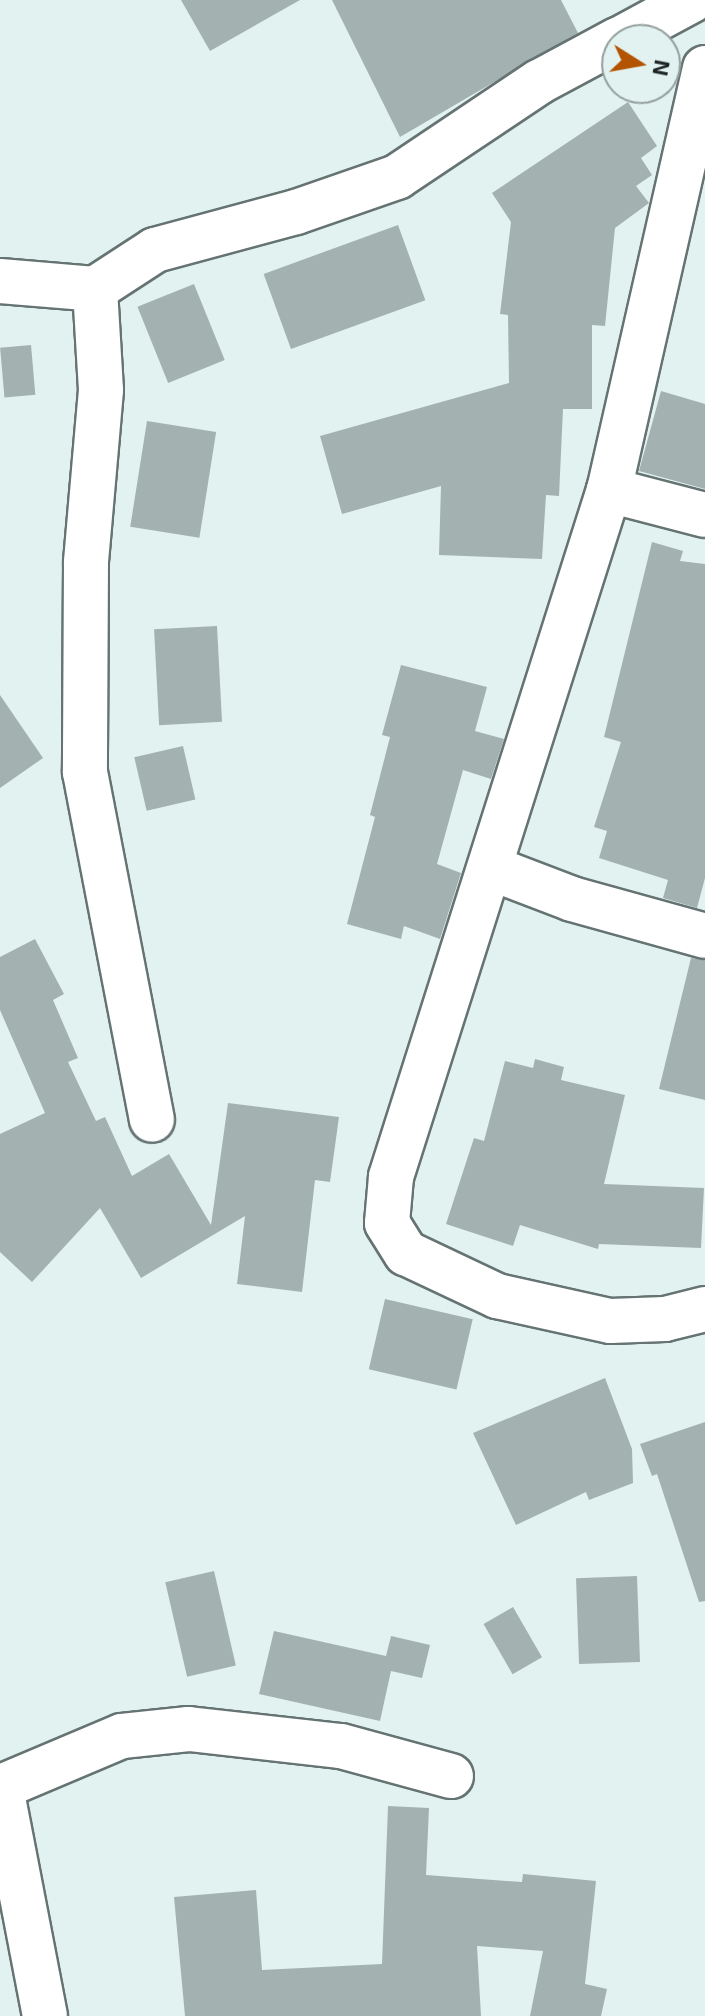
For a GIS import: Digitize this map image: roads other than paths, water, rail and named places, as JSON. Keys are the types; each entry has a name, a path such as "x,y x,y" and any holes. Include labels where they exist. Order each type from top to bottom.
{"street":[{"path":"647,24 692,0"},
{"path":"0,281 95,289 155,250 296,212 397,177 539,82 601,49"},
{"path":"705,68 609,490 391,1177 387,1223 406,1253 497,1296 610,1321 665,1319 705,1309"},
{"path":"95,289 101,390 86,563 85,772 152,1120"},
{"path":"609,490 705,515"},
{"path":"491,868 572,899 705,936"},
{"path":"45,2016 0,1787 122,1736 189,1729 341,1746 451,1776"}]}
